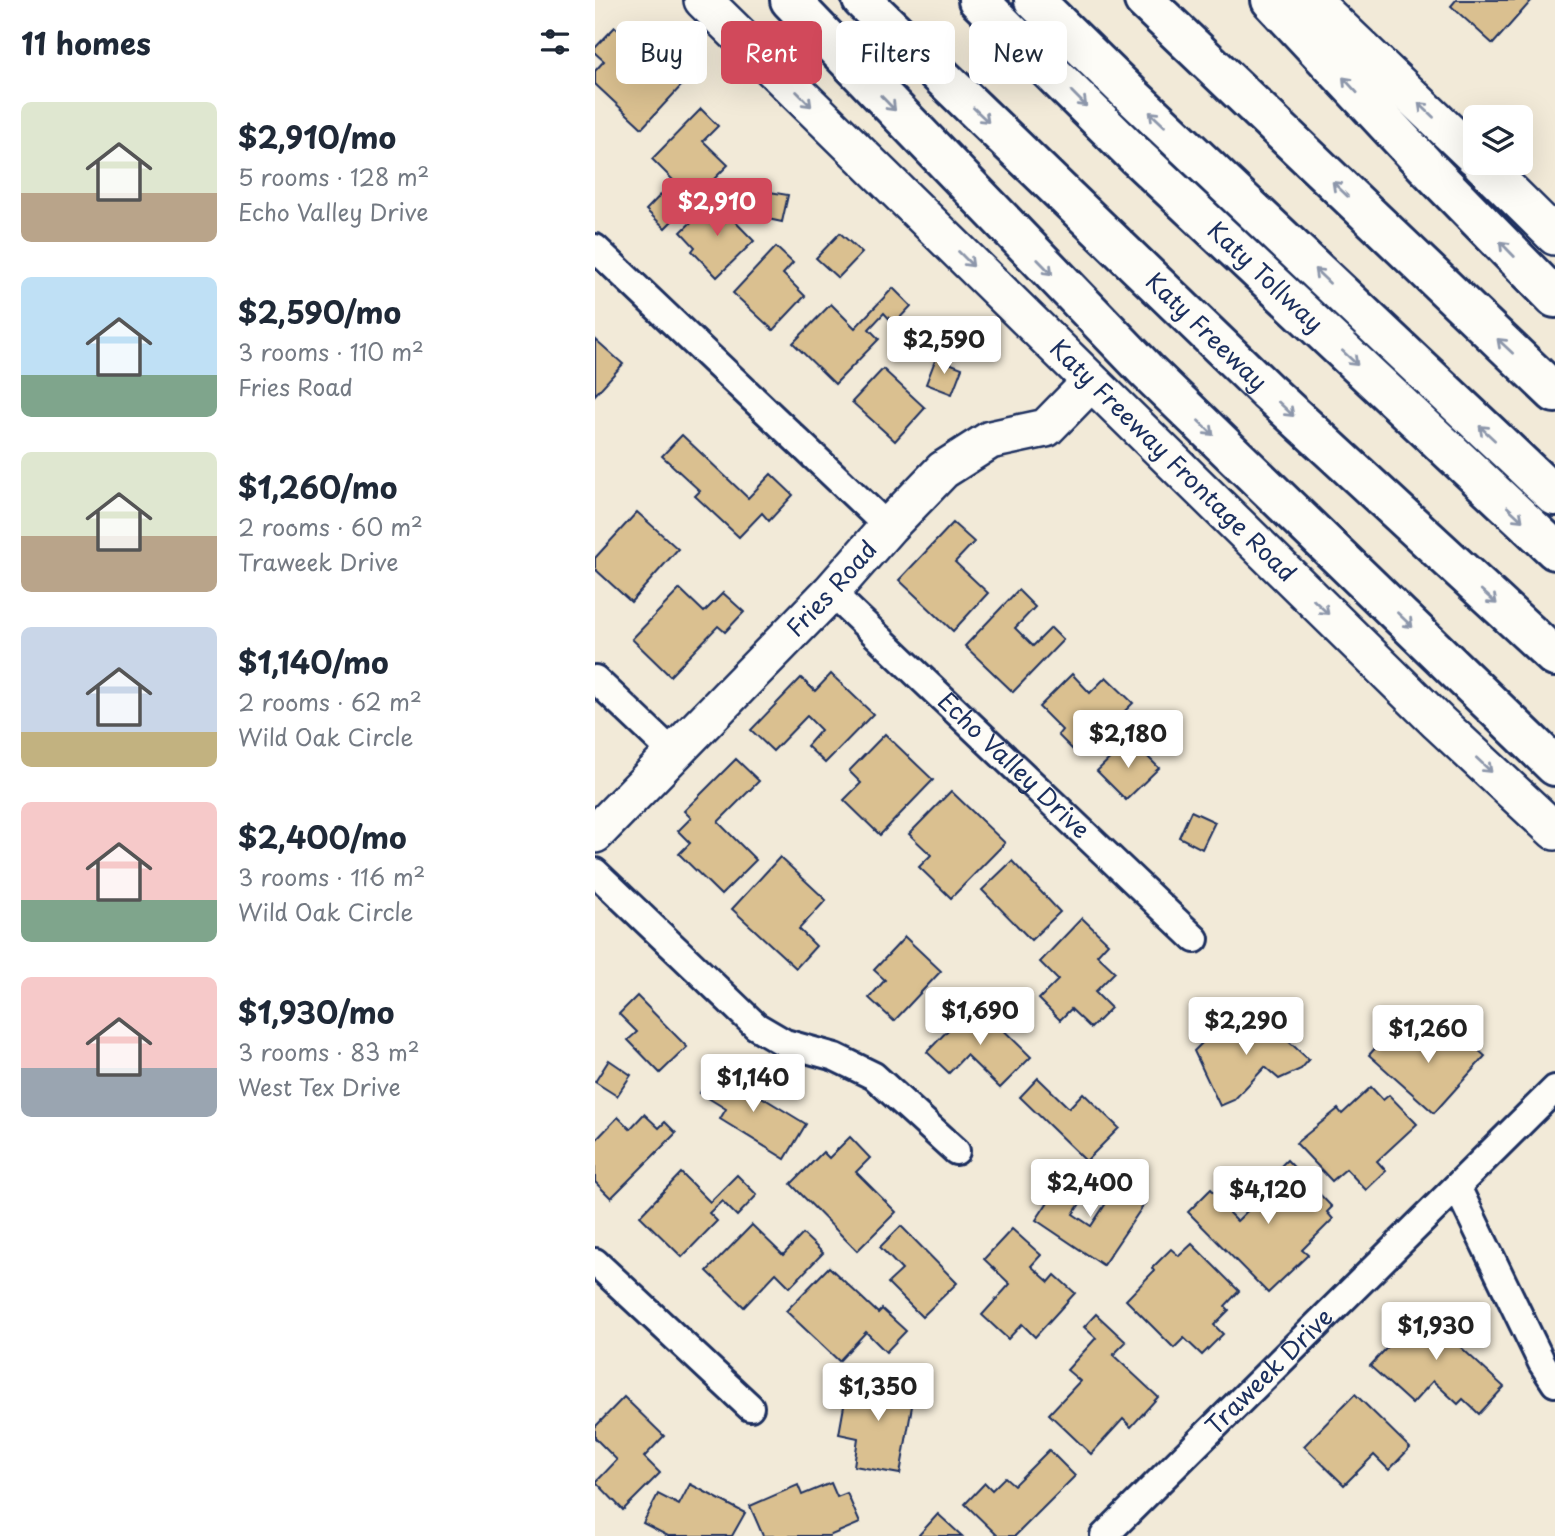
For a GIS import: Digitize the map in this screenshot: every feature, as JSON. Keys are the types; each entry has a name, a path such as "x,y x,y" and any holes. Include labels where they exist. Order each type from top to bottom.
{"highway":[{"path":"790,0 1147,371 1555,766"},
{"name":"Katy Freeway","path":"862,0 1277,400 1555,657"},
{"name":"Katy Tollway","path":"978,0 1138,158 1555,550"},
{"name":"Katy Tollway","path":"1034,0 1555,496"},
{"path":"1144,0 1555,393"},
{"path":"1271,0 1425,165 1555,298"}],"main road":[{"name":"Katy Freeway Frontage Road","path":"703,0 1438,722 1555,831"},
{"path":"1311,0 1463,146"},
{"path":"1493,175 1555,236"},
{"name":"Fries Road","path":"595,834 831,592 943,470 990,440 1046,428 1091,382"}],"street":[{"path":"595,248 888,527"},
{"name":"Echo Valley Drive","path":"831,592 1195,939"},
{"path":"595,679 673,753"},
{"path":"595,872 756,1026 785,1043 835,1057 874,1076 956,1151"},
{"name":"Traweek Drive","path":"1104,1536 1555,1089"},
{"path":"1457,1188 1542,1363 1555,1383"},
{"path":"595,1262 750,1407"}],"building":[{"path":"1456,0 1532,0 1493,44 1451,6"},
{"path":"615,27 616,84 683,84 642,128 595,84 595,71 604,61 595,53 595,48"},
{"path":"701,109 718,126 703,141 728,165 665,228 646,210 674,181 652,159"},
{"path":"758,190 788,195 782,222 754,216"},
{"path":"714,200 754,241 717,277 692,251 695,247 681,232"},
{"path":"840,233 862,253 838,278 816,258"},
{"path":"776,247 793,263 783,274 805,296 773,330 733,293"},
{"path":"893,288 911,306 894,324 884,313 869,329 879,339 835,384 793,343 831,304 855,328"},
{"path":"595,339 623,364 595,395"},
{"path":"936,358 962,368 952,394 926,384"},
{"path":"883,369 925,408 895,441 852,402"},
{"path":"682,435 748,498 771,474 793,495 769,521 762,513 739,537 695,496 700,491 662,456"},
{"path":"637,512 678,549 631,602 595,569 595,558"},
{"path":"953,523 974,542 955,562 988,593 953,631 899,580"},
{"path":"680,589 704,612 723,593 744,612 725,632 718,626 670,676 632,639"},
{"path":"1018,590 1035,607 1015,628 1033,646 1051,628 1063,640 1013,692 965,646"},
{"path":"831,674 873,714 825,763 807,746 821,730 807,716 773,751 751,730 801,678 815,691"},
{"path":"1072,674 1090,693 1106,677 1133,703 1079,756 1058,735 1062,730 1039,707"},
{"path":"885,734 933,780 880,835 844,800 861,783 849,771"},
{"path":"1130,739 1159,768 1126,800 1097,771"},
{"path":"736,759 759,781 718,822 756,860 721,895 679,854 690,843 678,831 691,818 684,811"},
{"path":"951,791 1005,843 951,898 919,867 931,855 909,834"},
{"path":"1191,811 1215,822 1202,849 1179,837"},
{"path":"780,857 826,900 799,929 816,946 796,968 732,909"},
{"path":"1012,861 1060,912 1031,940 982,890"},
{"path":"1082,918 1108,943 1097,955 1115,972 1095,992 1111,1008 1091,1028 1071,1009 1060,1020 1039,999 1058,980 1040,962"},
{"path":"905,937 941,971 894,1021 869,998 885,980 874,970"},
{"path":"637,996 687,1047 660,1073 628,1040 637,1032 619,1014"},
{"path":"975,1002 1031,1057 1000,1088 966,1055 949,1073 927,1052"},
{"path":"1260,1015 1309,1060 1301,1069 1279,1079 1265,1067 1234,1100 1220,1106 1194,1051 1204,1041"},
{"path":"1396,1025 1419,1046 1426,1038 1437,1049 1454,1029 1485,1056 1434,1113 1369,1055"},
{"path":"609,1060 631,1075 617,1096 595,1082"},
{"path":"714,1068 806,1124 785,1159 720,1119 726,1109 700,1093"},
{"path":"1038,1078 1069,1108 1083,1093 1119,1128 1086,1161 1020,1097"},
{"path":"1371,1087 1383,1100 1389,1095 1417,1124 1377,1161 1386,1171 1366,1190 1346,1169 1332,1181 1296,1143 1338,1109 1342,1114"},
{"path":"644,1114 659,1128 665,1122 676,1133 611,1198 595,1182 595,1141 618,1117 630,1129"},
{"path":"850,1137 870,1158 856,1172 896,1212 857,1251 791,1184 823,1152 829,1158"},
{"path":"1287,1160 1332,1207 1327,1212 1333,1219 1302,1250 1308,1255 1268,1293 1188,1212 1211,1189 1228,1206 1225,1209 1237,1221 1275,1184 1269,1178"},
{"path":"681,1173 710,1202 737,1175 757,1195 737,1216 722,1201 709,1213 717,1221 682,1257 640,1216"},
{"path":"1067,1173 1090,1189 1073,1214 1091,1226 1118,1185 1145,1203 1103,1265 1036,1220"},
{"path":"752,1225 783,1255 803,1234 823,1253 790,1287 776,1273 744,1307 707,1271"},
{"path":"901,1226 957,1283 922,1317 888,1283 902,1270 880,1247"},
{"path":"1012,1229 1041,1255 1031,1266 1049,1282 1055,1275 1075,1293 1035,1337 1022,1324 1008,1339 982,1315 1010,1284 984,1259"},
{"path":"1192,1244 1239,1291 1225,1306 1229,1310 1214,1325 1223,1334 1202,1355 1184,1338 1174,1348 1126,1300 1171,1249 1179,1256"},
{"path":"829,1267 878,1313 882,1309 906,1331 886,1352 866,1332 839,1361 786,1311"},
{"path":"1438,1302 1467,1328 1454,1341 1504,1387 1479,1414 1463,1399 1458,1404 1433,1381 1412,1404 1370,1366 1418,1314 1423,1318"},
{"path":"1096,1314 1126,1342 1113,1355 1158,1397 1131,1427 1123,1419 1091,1454 1049,1414 1080,1381 1067,1370 1096,1338 1084,1327"},
{"path":"849,1378 915,1389 900,1474 854,1466 858,1438 839,1434"},
{"path":"1355,1394 1410,1448 1389,1470 1374,1455 1344,1485 1304,1446"},
{"path":"624,1397 664,1436 644,1457 660,1473 623,1510 596,1482 617,1460 595,1438 595,1427"},
{"path":"1049,1450 1075,1476 1015,1536 998,1536 965,1504 985,1483 992,1490 1005,1477 1014,1485"},
{"path":"831,1483 837,1497 847,1493 860,1523 829,1536 763,1536 750,1506 798,1485 802,1495"},
{"path":"690,1484 745,1513 732,1536 668,1536 643,1523 658,1494 679,1505"},
{"path":"938,1514 962,1536 918,1536"}]}
